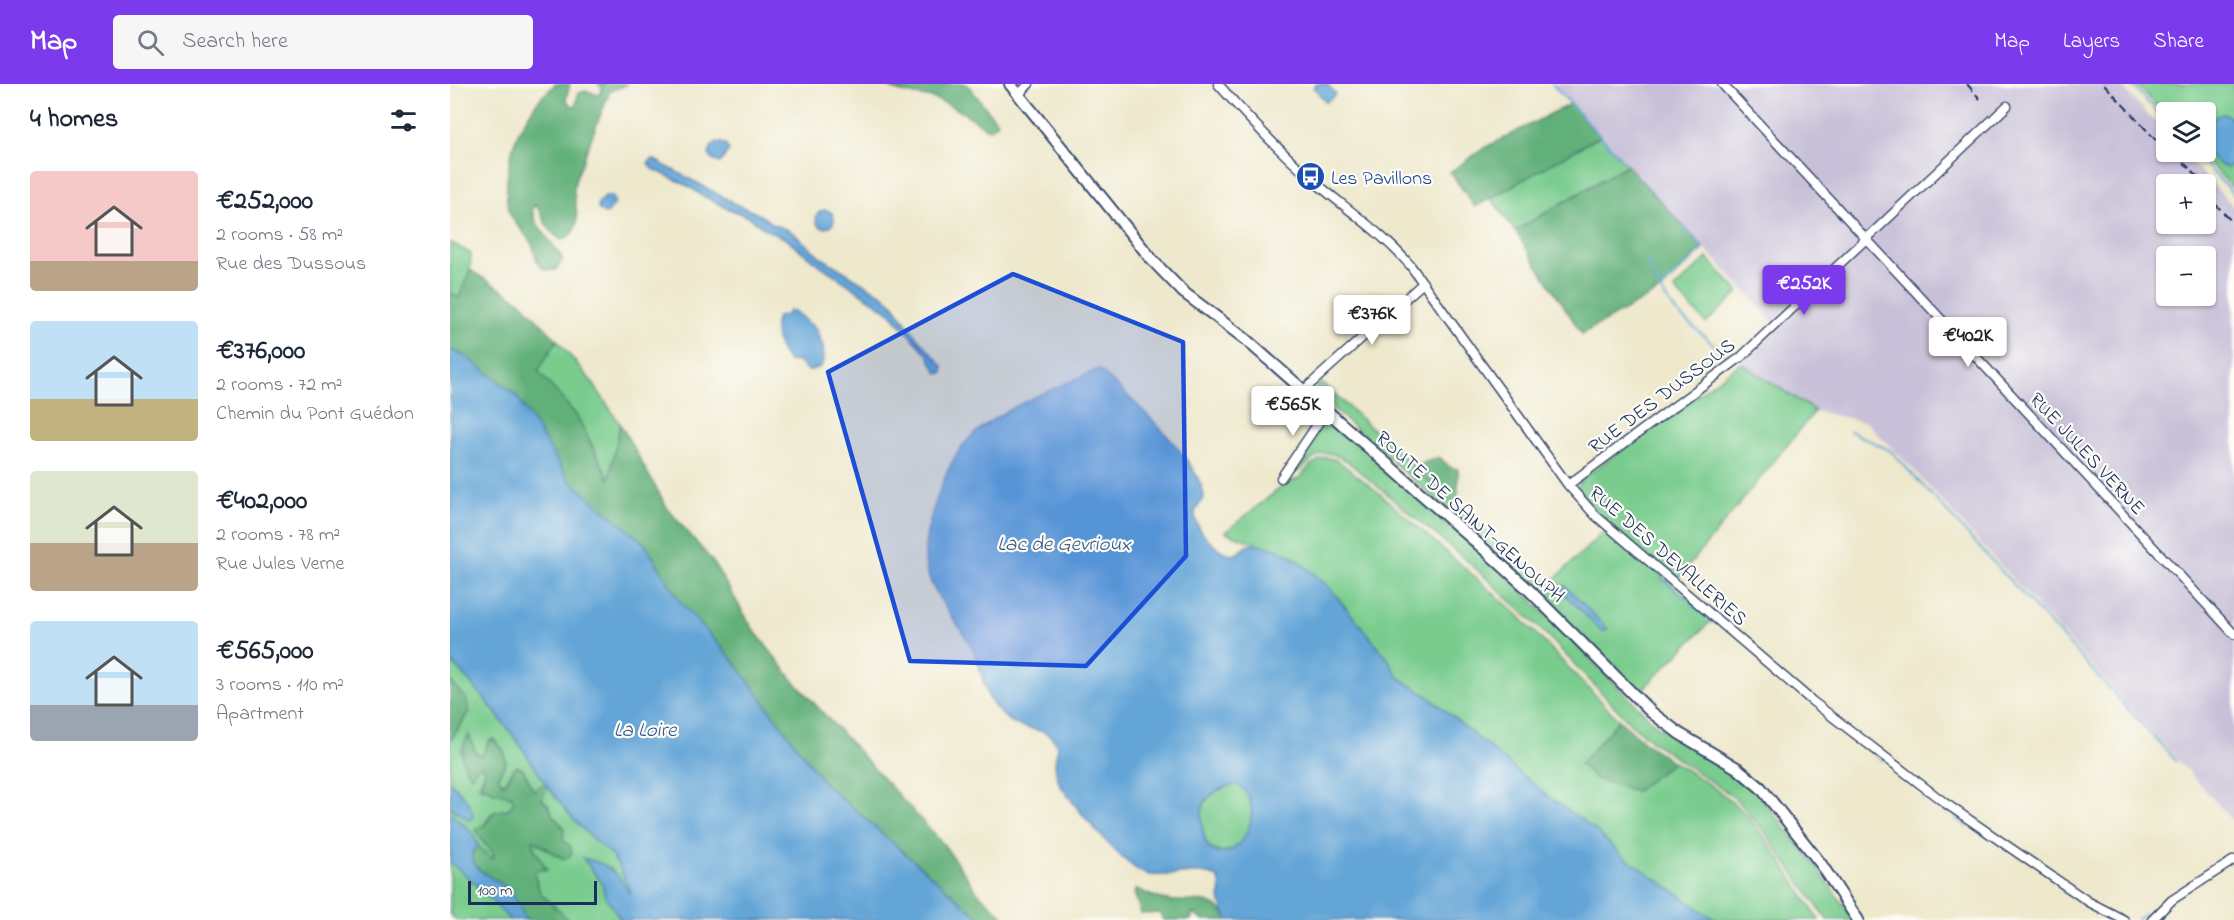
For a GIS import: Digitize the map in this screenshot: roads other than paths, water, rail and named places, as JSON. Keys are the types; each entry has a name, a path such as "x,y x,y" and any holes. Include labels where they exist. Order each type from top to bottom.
{"street":[{"name":"ROUTE DE SAINT-GENOUPH","path":"1010,84 1160,269 1182,292 1244,338 1327,410 1528,590 1651,712 1680,734 1737,768 1761,788 1807,845 1858,920"},
{"path":"1019,94 1029,84"},
{"name":"RUE DES DEVALLERIES","path":"1218,84 1250,120 1310,177 1390,243 1423,283 1568,485 1595,515 1826,712 1967,819 2089,902 2124,920"},
{"name":"RUE JULES VERNE","path":"1722,84 2234,634"},
{"name":"RUE DES DUSSOUS","path":"1568,485 1736,361 2007,106"},
{"path":"1304,390 1423,283"},
{"path":"1281,478 1327,410"},
{"path":"2152,920 2172,900 2234,860"}],"water":[{"path":"1316,84 1327,84 1336,94 1326,102 1313,87"},
{"path":"2223,114 2234,119 2234,162 2228,168 2216,162 2216,116"},
{"path":"717,142 725,144 729,150 720,163 712,160 709,154 712,146"},
{"path":"653,159 775,225 791,231 822,258 883,295 943,366 943,373 938,374 927,354 890,313 815,262 786,239 765,229 749,217 651,168 648,163"},
{"path":"606,196 611,196 615,203 608,213 604,214 598,209 598,203"},
{"path":"825,210 831,213 834,219 831,225 825,228 819,225 816,219 819,213"},
{"path":"790,310 816,329 823,347 824,359 821,367 808,371 798,362 788,361 782,352 775,334 775,322 777,317 786,315"},
{"name":"La Loire","path":"450,350 465,356 516,395 570,481 645,544 681,603 732,659 825,784 982,920 621,920 605,896 602,883 583,858 602,864 618,876 631,895 619,866 609,852 574,820 485,699 450,660"},
{"name":"Lac de Gevrioux","path":"1099,369 1161,429 1190,464 1200,481 1204,497 1195,512 1196,521 1208,540 1221,550 1234,555 1249,545 1259,544 1293,557 1328,586 1388,659 1398,677 1429,697 1546,795 1593,828 1620,854 1715,920 1228,920 1220,898 1220,882 1213,876 1196,873 1146,874 1125,861 1100,835 1060,785 1055,766 1058,748 1051,737 1041,731 1014,723 993,705 973,649 941,602 931,582 925,562 926,537 935,504 951,464 965,443 993,419 1010,409","holes":["1237,784 1247,794 1251,807 1251,820 1247,832 1240,843 1231,850 1221,853 1212,850 1206,843 1204,835 1202,819 1204,804 1213,793"]},
{"path":"1563,586 1608,629 1602,632 1561,590"},
{"path":"450,783 468,803 473,817 470,820 450,807"},
{"path":"450,813 474,836 478,846 472,853 476,866 510,891 527,920 510,920 480,888 450,862"}],"waterway":[{"path":"1552,84 1621,158"},
{"path":"2131,84 2156,110"},
{"path":"2203,162 2234,195"},
{"path":"1660,289 1703,250 1683,225"},
{"path":"1646,261 1663,294 1676,312 1726,355"},
{"path":"1850,431 1891,451 2176,761"},
{"path":"1662,579 1685,598"},
{"path":"1690,603 1713,623"},
{"path":"1829,723 1855,740"},
{"path":"1865,747 1884,761"},
{"path":"1897,771 1918,789"},
{"path":"1927,797 1949,814"},
{"path":"1955,818 1968,827"},
{"path":"2221,863 2234,854"},
{"path":"2185,887 2211,870"},
{"path":"2061,889 2084,904"},
{"path":"2160,903 2170,896"},
{"path":"2137,919 2145,914"}],"railway":[{"path":"1967,84 1980,99"},
{"path":"2104,84 2156,140"},
{"path":"2183,162 2195,174"},
{"path":"2216,205 2234,224"}],"place":[{"name":"Les Pavillons","path":"1310,177"}]}
